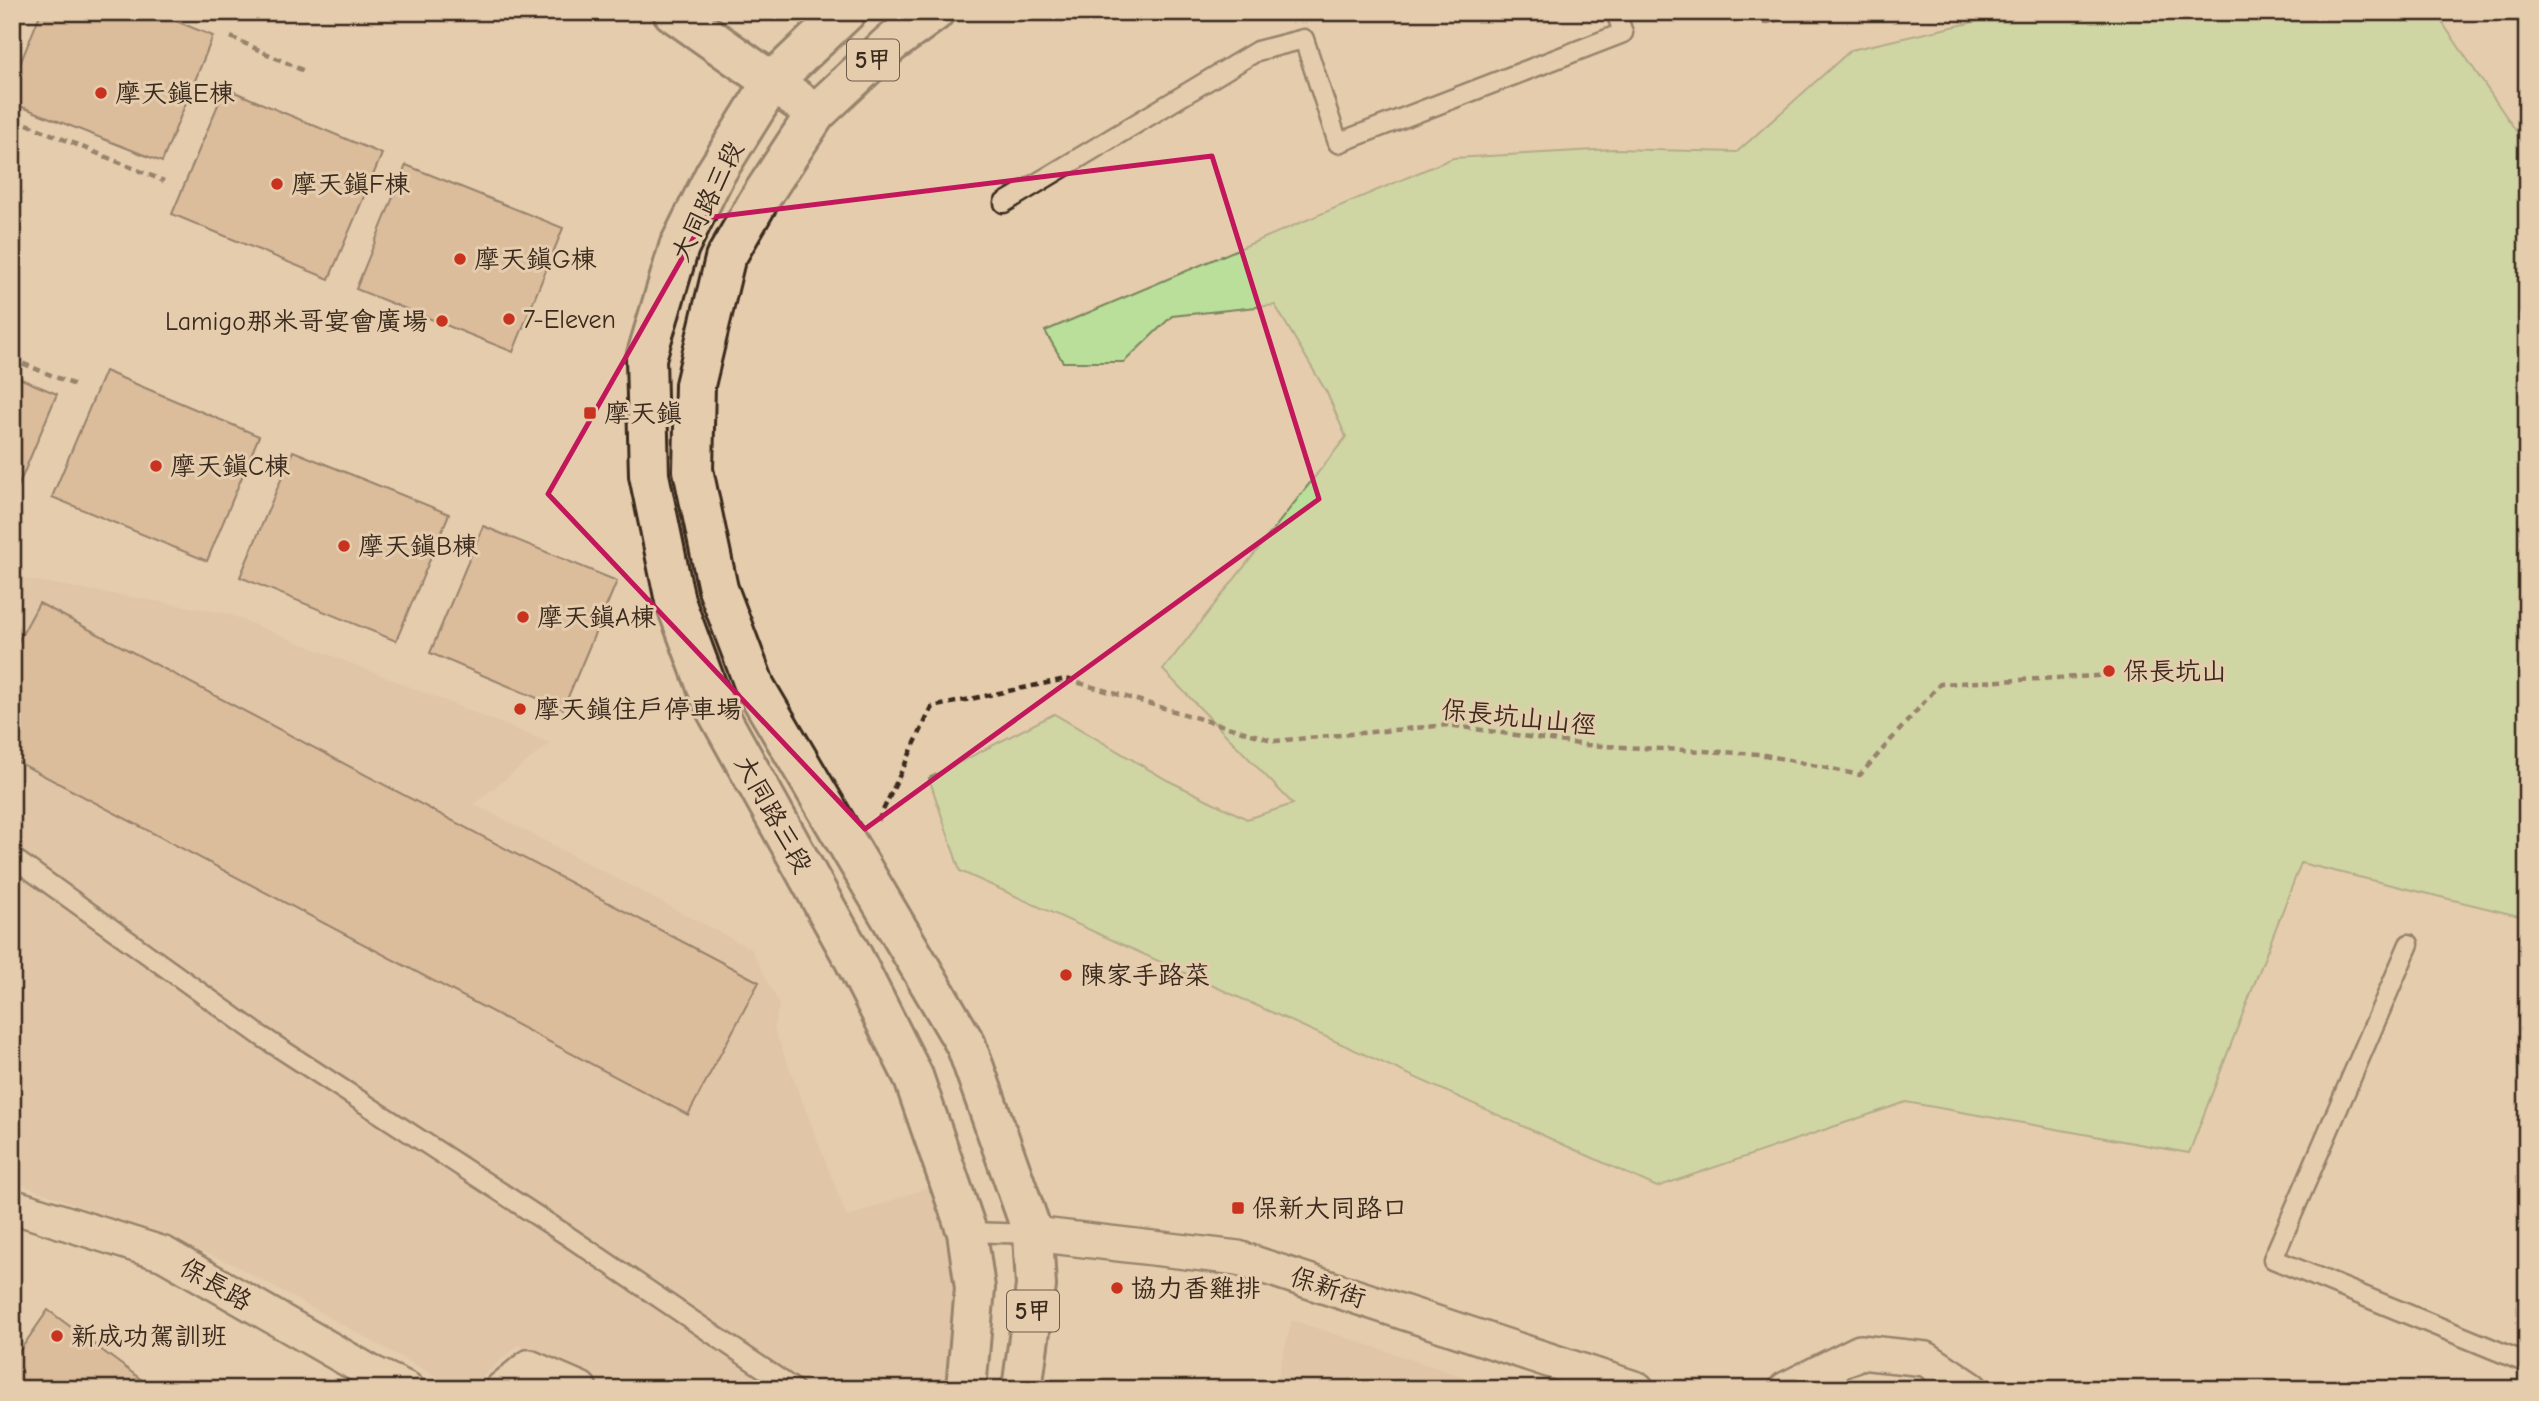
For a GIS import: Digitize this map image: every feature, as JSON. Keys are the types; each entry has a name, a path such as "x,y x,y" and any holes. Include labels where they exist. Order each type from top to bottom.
{"main road":[{"path":"673,12 816,113"},
{"name":"5甲","path":"772,82 846,12"},
{"name":"5甲","path":"816,113 890,44 934,12"},
{"name":"大同路三段","path":"772,82 715,174 679,247 646,358 649,475 675,601 714,706 854,958 912,1076 967,1232 975,1288 966,1389"},
{"name":"大同路三段","path":"816,113 759,200 725,259 695,385 693,470 718,589 755,687 966,1045 1033,1234 1036,1286 1022,1389"}],"street":[{"name":"保長路","path":"12,1206 164,1254 370,1372 407,1389"},
{"name":"保新街","path":"1033,1234 1238,1258 1637,1389"},
{"path":"1786,1389 1860,1352 1926,1359 1971,1389"},
{"path":"502,1389 529,1367 580,1389"}],"lane":[{"path":"1004,203 1257,51 1304,39 1338,144 1623,33 1616,12"},
{"path":"12,857 261,1036 565,1234 794,1389"},
{"path":"2409,944 2273,1259 2527,1363"},
{"name":"保新街","path":"967,1232 1033,1234"}],"path":[{"path":"231,37 304,71"},
{"path":"27,124 164,181"},
{"path":"12,359 75,385"},
{"name":"保長坑山山徑","path":"859,863 932,707 1066,679 1275,741 1448,725 1585,745 1760,754 1860,775 1940,684 2116,675"}],"highlighted area":[{"path":"1212,156 1319,499 865,829 548,494 705,218"}],"shaded area":[{"path":"12,577 225,613 550,743 474,804 751,949 779,1004 774,1029 847,1217 934,1185 949,1232 956,1289 953,1356 946,1389 621,1389 518,1345 469,1389 459,1389 233,1264 12,1181"},
{"path":"1292,1320 1500,1389 1275,1389"}],"green space":[{"path":"2018,12 2435,12 2527,147 2527,918 2301,863 2189,1153 1906,1102 1657,1187 960,871 929,778 1054,714 1167,780 1247,819 1293,804 1163,670 1346,437 1327,393 1275,305 1172,316 1124,362 1063,362 1045,331 1453,158 1613,149 1737,152 1851,50"}],"building":[{"name":"摩天鎮E棟","path":"41,12 154,12 213,36 162,162 12,103 12,84"},
{"path":"1762,12 1816,12 1764,24"},
{"name":"摩天鎮F棟","path":"225,88 382,154 329,279 172,214"},
{"name":"摩天鎮G棟","path":"406,165 563,228 513,352 356,289"},
{"name":"摩天鎮C棟","path":"105,371 259,436 207,561 52,497"},
{"path":"12,375 57,394 12,501"},
{"name":"摩天鎮B棟","path":"293,451 449,514 396,641 240,577"},
{"name":"摩天鎮A棟","path":"483,526 617,581 563,709 430,653"},
{"path":"39,603 759,982 688,1115 12,759 12,653"},
{"name":"新成功駕訓班","path":"48,1310 154,1389 12,1389 12,1362"}],"place":[{"name":"摩天鎮E棟","path":"101,93"},
{"name":"摩天鎮F棟","path":"277,184"},
{"name":"摩天鎮G棟","path":"460,259"},
{"name":"7-Eleven","path":"509,319"},
{"name":"Lamigo那米哥宴會廣場","path":"442,321"},
{"name":"摩天鎮","path":"590,413"},
{"name":"摩天鎮C棟","path":"156,466"},
{"name":"摩天鎮B棟","path":"344,546"},
{"name":"摩天鎮A棟","path":"523,617"},
{"name":"保長坑山","path":"2109,671"},
{"name":"摩天鎮住戶停車場","path":"520,709"},
{"name":"陳家手路菜","path":"1066,975"},
{"name":"保新大同路口","path":"1238,1208"},
{"name":"協力香雞排","path":"1117,1288"},
{"name":"新成功駕訓班","path":"57,1336"}]}
